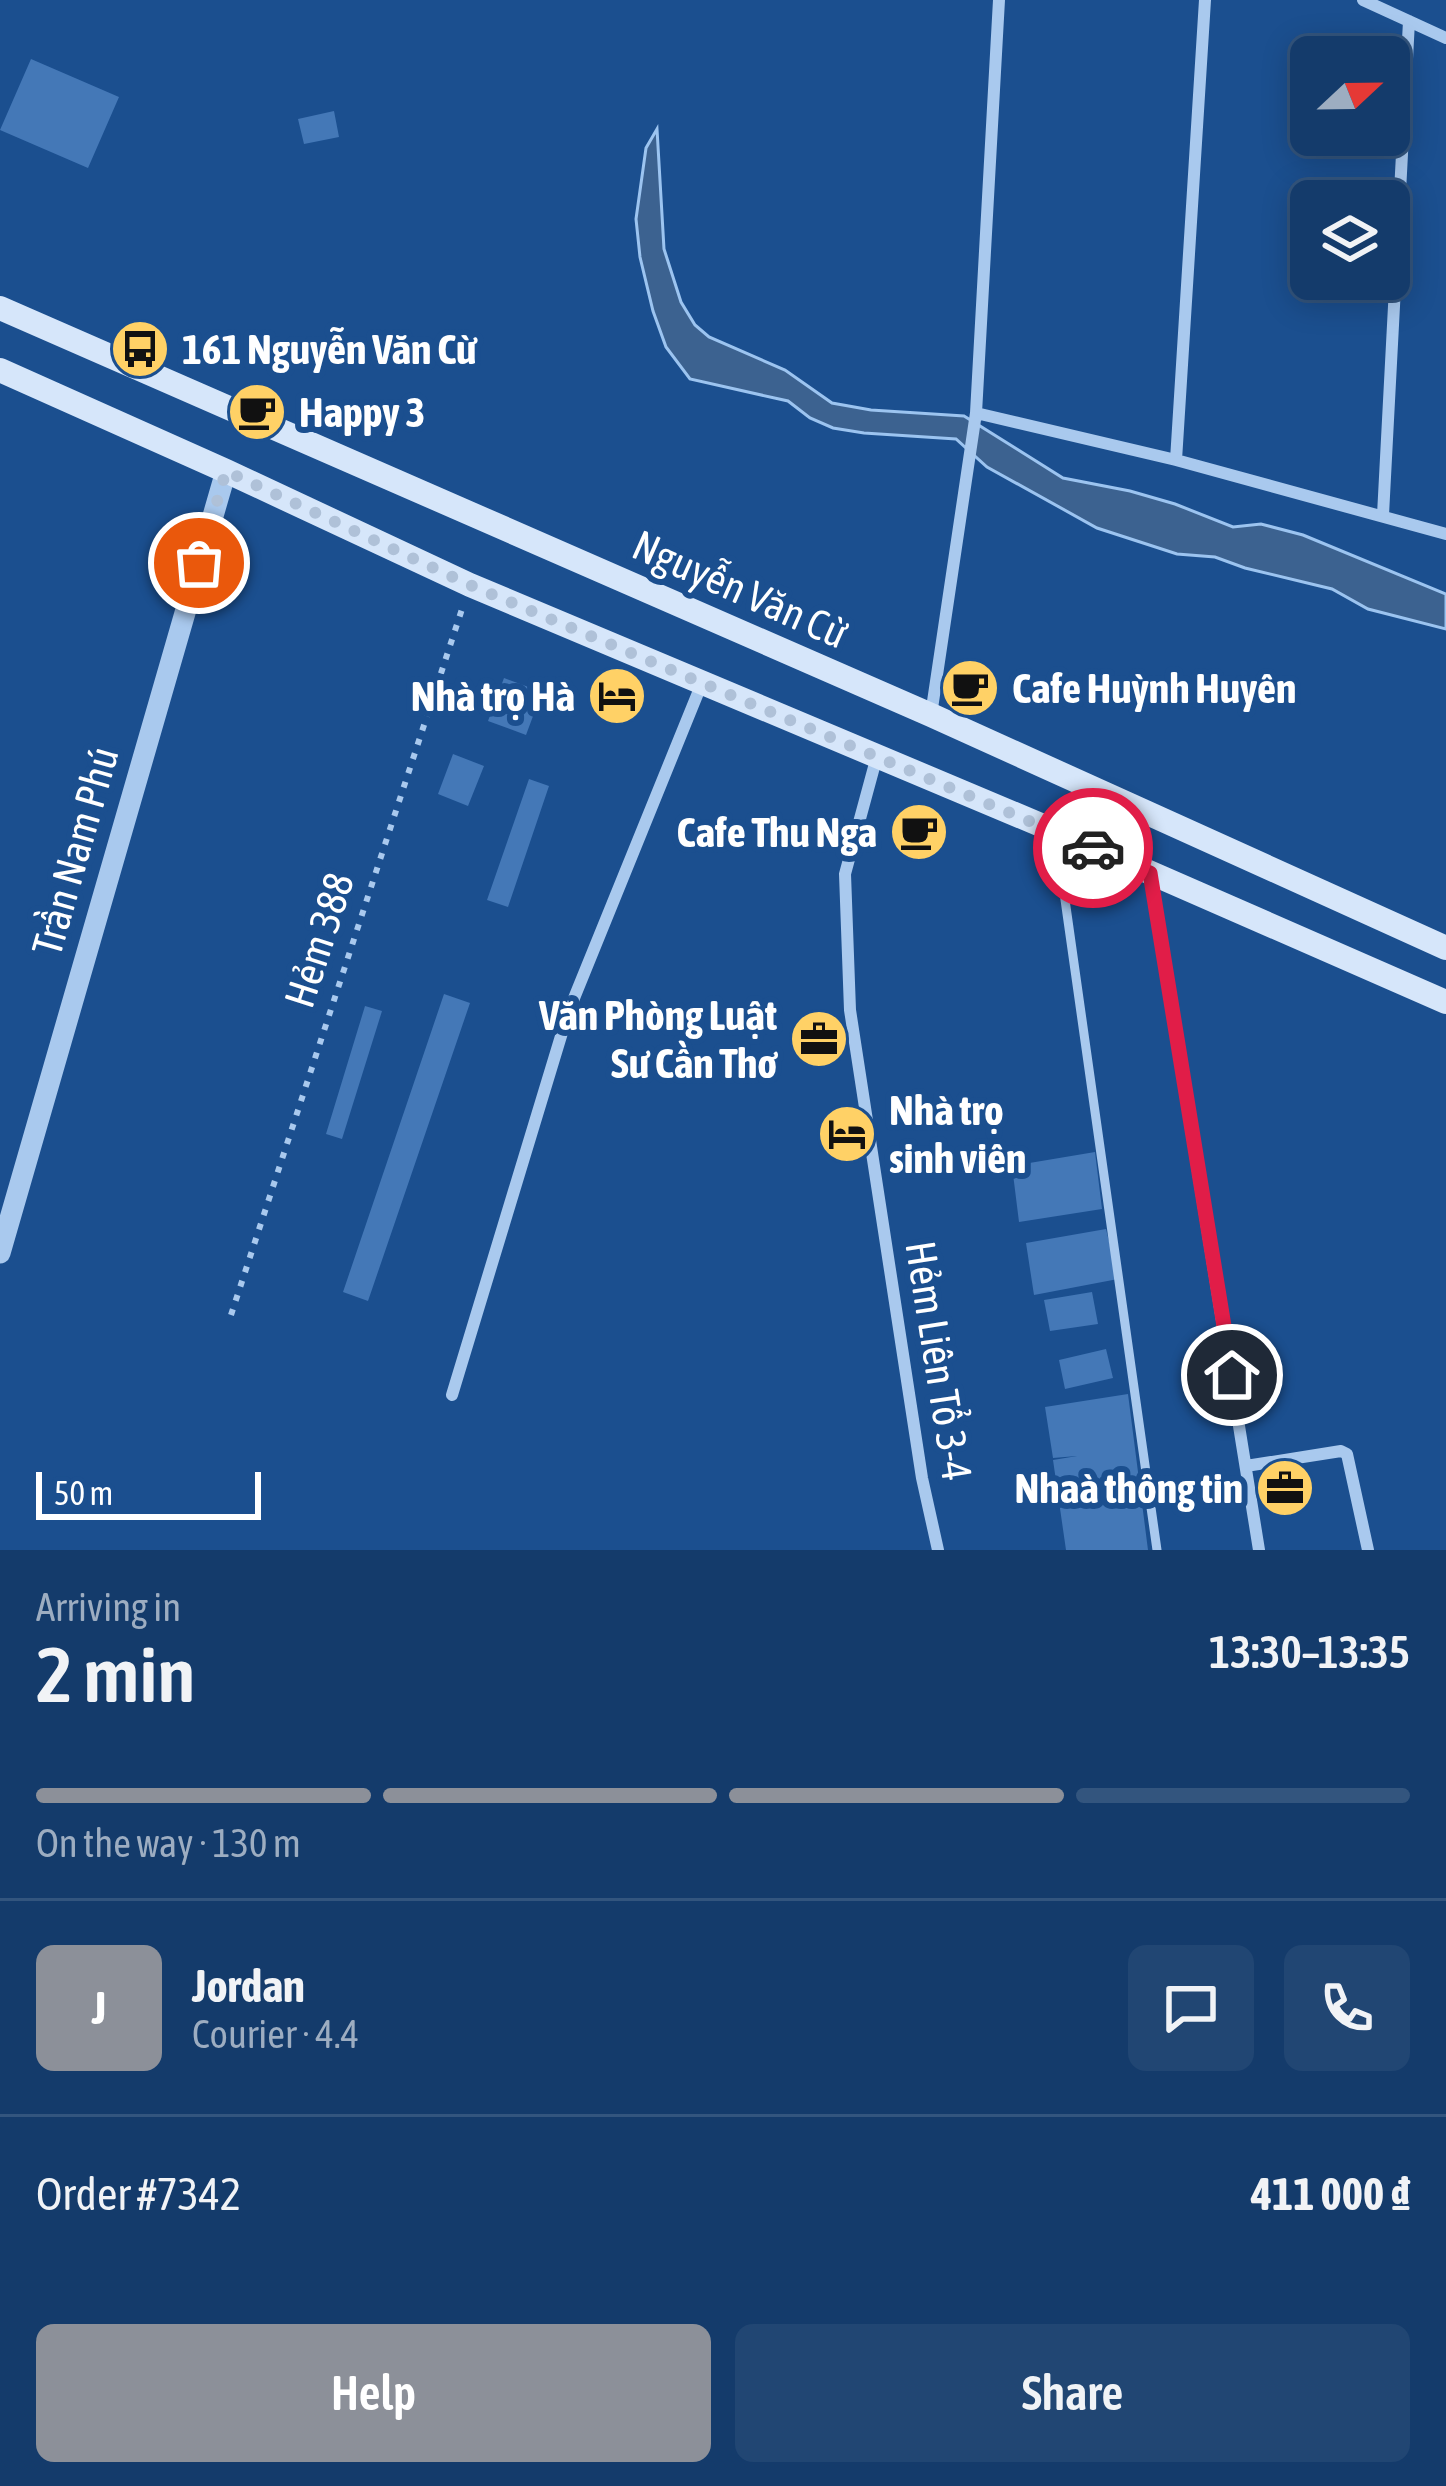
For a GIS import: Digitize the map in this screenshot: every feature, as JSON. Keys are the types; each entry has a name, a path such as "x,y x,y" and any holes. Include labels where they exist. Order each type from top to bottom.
{"main road":[{"name":"Nguyễn Văn Cừ","path":"0,308 931,715 1446,948"},
{"path":"0,370 470,585 1055,831 1446,1002"}],"street":[{"path":"931,715 976,415 999,0"},
{"path":"1176,460 1205,0"},
{"path":"1363,0 1446,38"},
{"path":"1383,515 1409,22"},
{"path":"976,415 1176,460 1446,534"},
{"name":"Trần Nam Phú","path":"0,1253 226,471"},
{"path":"452,1395 568,1013 702,683"},
{"name":"Hẻm Liên Tổ 3-4","path":"877,756 845,874 850,1010 922,1478 938,1550"},
{"path":"1150,873 1259,1550"},
{"path":"1246,1466 1341,1451 1347,1454 1368,1550"}],"lane":[{"path":"1055,831 1157,1550"}],"path":[{"name":"Hẻm 388","path":"231,1315 470,585"}],"water":[{"path":"657,129 664,249 681,302 709,337 785,370 832,403 964,416 1063,478 1130,491 1233,527 1261,524 1303,535 1446,594 1446,629 1368,609 1332,589 1215,557 1177,554 1097,528 987,467 956,439 833,428 788,401 690,379 666,347 640,257 636,219 646,148"}],"building":[{"path":"31,59 119,97 88,168 0,130"},
{"path":"334,111 339,137 304,144 298,119"},
{"path":"504,678 542,692 526,735 488,721"},
{"path":"453,754 484,766 468,806 438,794"},
{"path":"529,779 549,786 508,907 487,900"},
{"path":"444,994 470,1003 368,1301 343,1292"},
{"path":"365,1006 382,1011 342,1139 326,1134"},
{"path":"1095,1152 1102,1209 1019,1222 1012,1166"},
{"path":"1106,1229 1118,1279 1034,1295 1026,1243"},
{"path":"1092,1292 1098,1324 1050,1331 1044,1300"},
{"path":"1106,1349 1113,1378 1065,1389 1059,1360"},
{"path":"1128,1394 1148,1550 1066,1550 1053,1460 1077,1456 1053,1458 1045,1407"}],"way so far":[{"path":"199,563 226,471 470,585 1093,848"}],"place":[{"name":"161 Nguyễn Văn Cừ","path":"140,349"},
{"name":"Happy 3","path":"257,412"},
{"name":"Cafe Huỳnh Huyên","path":"970,688"},
{"name":"Nhà trọ Hà","path":"617,696"},
{"name":"Cafe Thu Nga","path":"919,832"},
{"name":"Văn Phòng Luật Sư Cần Thơ","path":"819,1039"},
{"name":"Nhà trọ sinh viên","path":"847,1134"},
{"name":"Nhaà thông tin","path":"1285,1488"}],"route":[{"path":"1093,848 1150,873 1232,1375"}]}
